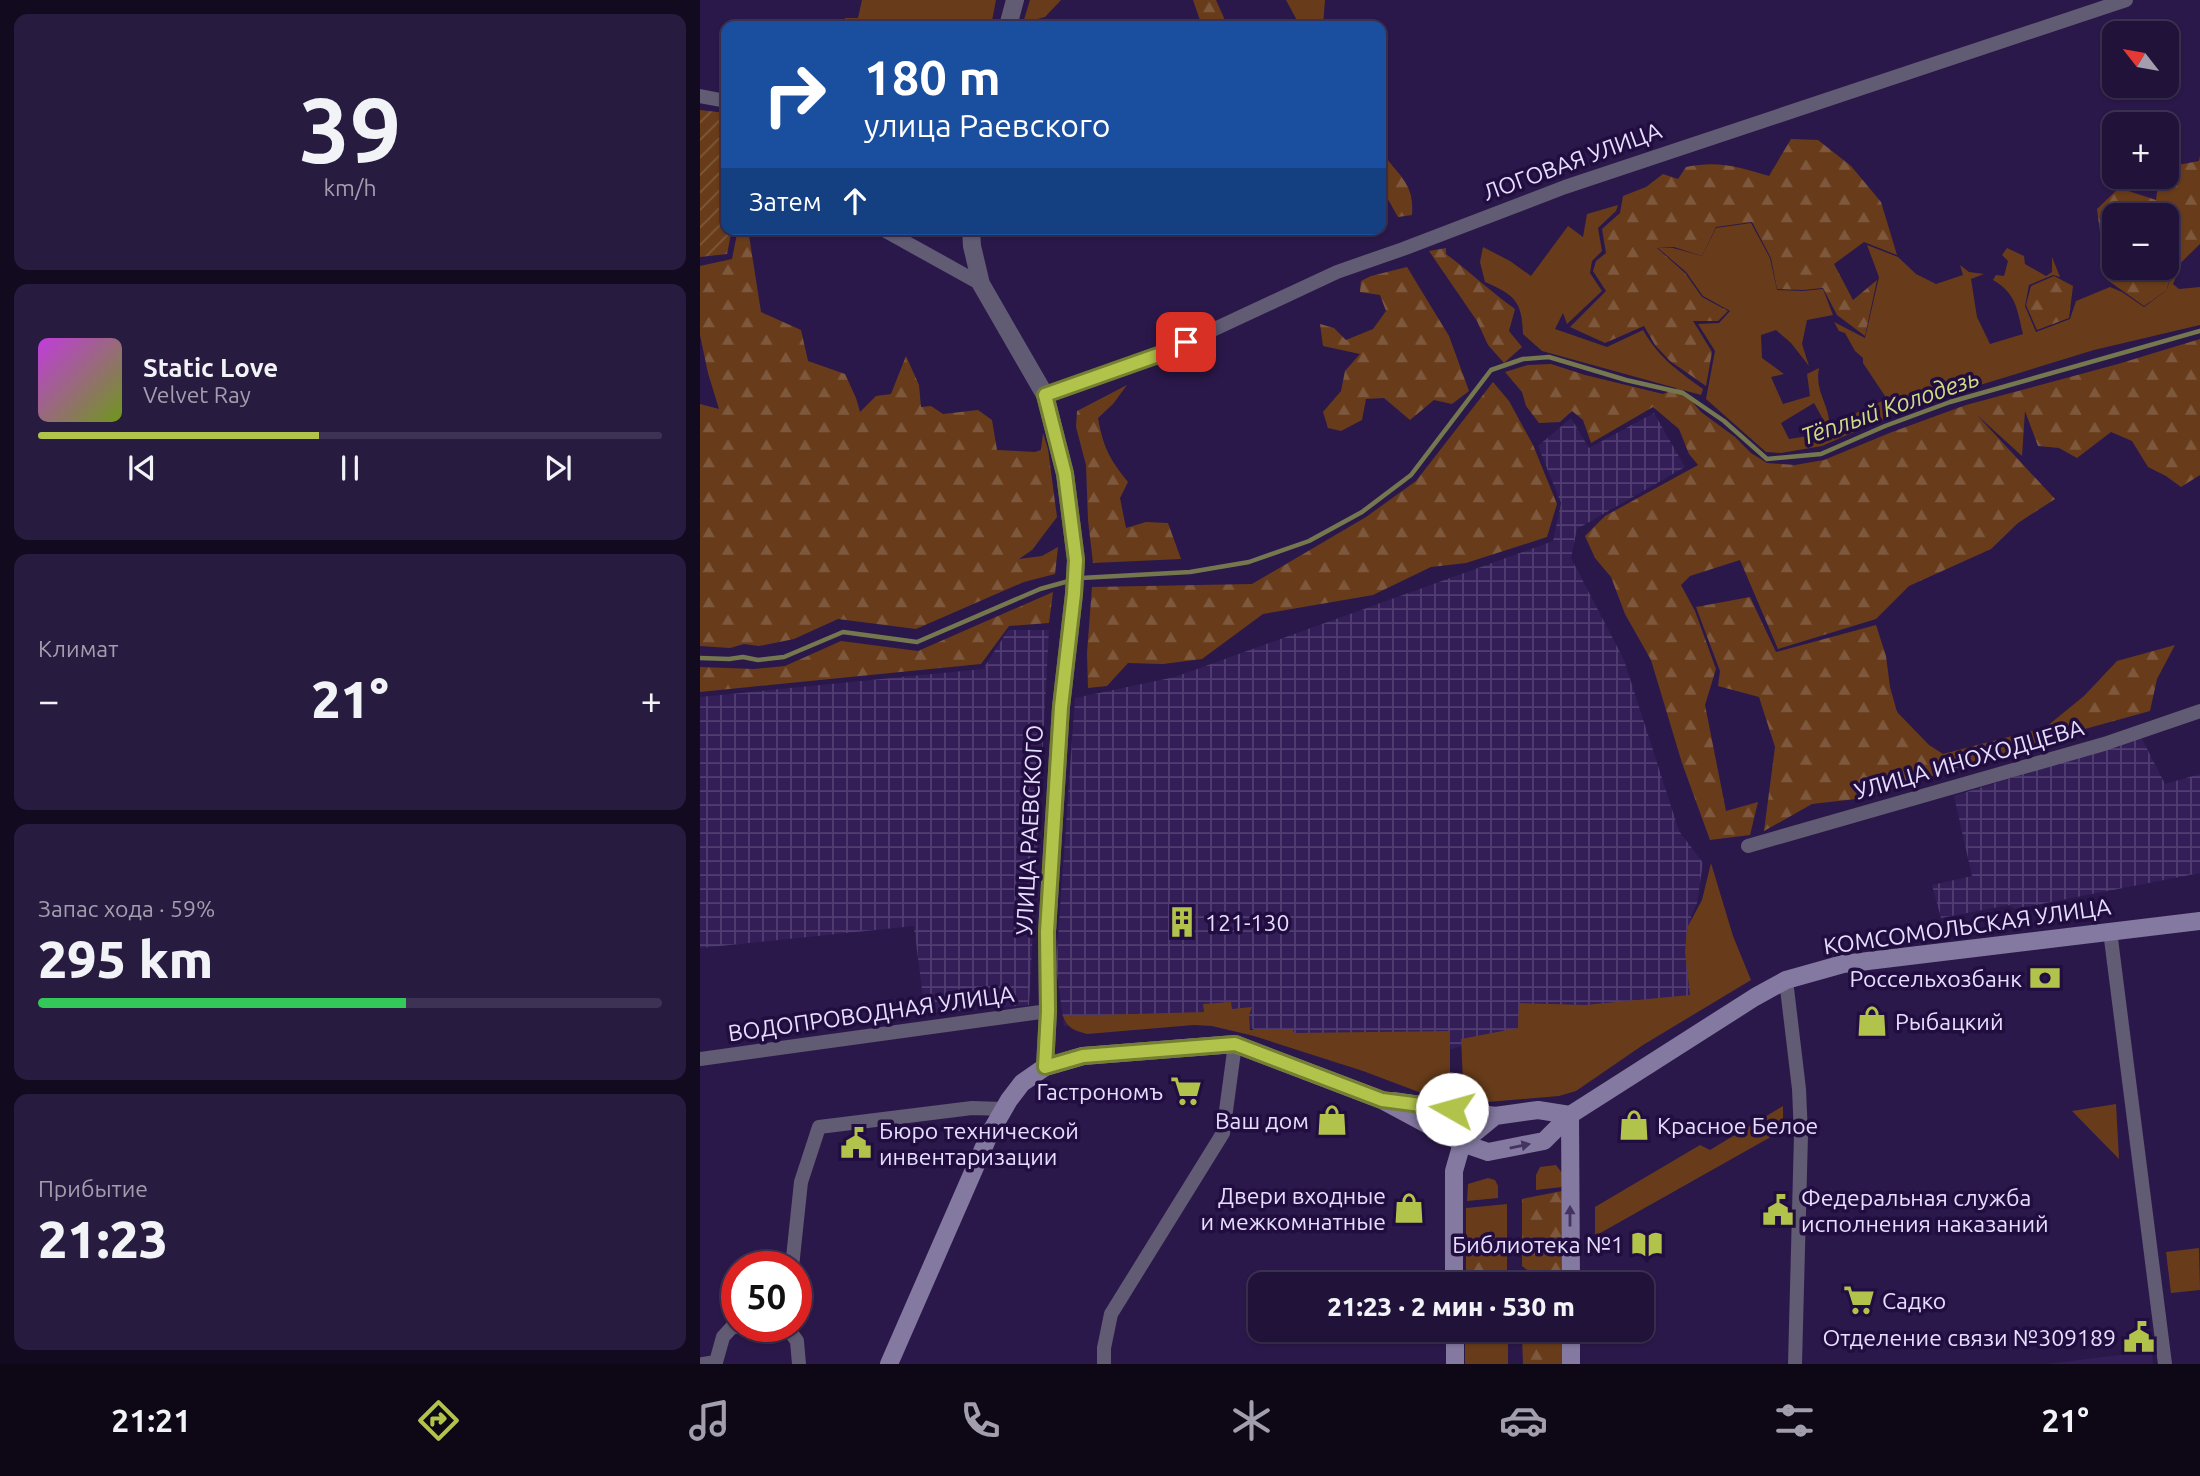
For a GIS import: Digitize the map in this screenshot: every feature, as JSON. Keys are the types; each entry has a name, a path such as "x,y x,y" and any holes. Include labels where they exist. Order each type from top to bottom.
{"main road":[{"name":"КОМСОМОЛЬСКАЯ УЛИЦА","path":"1045,1067 1083,1056 1235,1044 1382,1100 1462,1143 1488,1152 1544,1141 1570,1115 1755,997 1786,981 1843,964 2200,920"},
{"path":"889,1364 984,1144 1023,1083 1045,1067"},
{"name":"КОМСОМОЛЬСКАЯ УЛИЦА","path":"1382,1100 1495,1116 1538,1110 1570,1115"},
{"path":"1570,1115 1570,1272"},
{"path":"1454,1272 1454,1171 1462,1143 1495,1116"},
{"path":"1455,1342 1455,1364"},
{"path":"1571,1342 1571,1364"}],"street":[{"path":"1009,21 1015,0"},
{"name":"ЛОГОВАЯ УЛИЦА","path":"1045,395 1161,354 1337,272 1565,187 2126,0"},
{"path":"700,96 721,99"},
{"path":"893,235 981,284"},
{"path":"971,235 981,284 1045,395"},
{"name":"УЛИЦА РАЕВСКОГО","path":"1045,395 1065,474 1076,560 1061,707 1047,932 1048,1011 1045,1067"},
{"name":"УЛИЦА ИНОХОДЦЕВА","path":"1748,846 2104,744 2200,711"},
{"path":"2110,931 2165,1364"},
{"path":"1786,981 1799,1089 1801,1135 1795,1364"},
{"name":"ВОДОПРОВОДНАЯ УЛИЦА","path":"700,1059 1048,1011"},
{"path":"1104,1364 1104,1348 1111,1314 1223,1133 1235,1044"},
{"path":"794,1251 801,1182 819,1127 972,1108 1004,1109"},
{"path":"703,1364 716,1363 722,1342"},
{"path":"797,1342 799,1364"}],"shaded area":[{"path":"1654,413 1685,467 1577,529 1571,558 1624,660 1679,831 1703,863 1697,903 1691,916 1695,998 1495,1036 1452,1049 1256,1032 1242,1020 1064,1026 1056,966 1075,698 1175,677 1553,541 1561,503 1538,446 1571,418 1589,448"},
{"path":"1008,630 1049,630 1029,1005 925,1014 914,926 700,948 700,697 983,669"},
{"path":"2141,737 2165,784 2200,774 2200,873 2015,909 2009,905 1941,918 1932,885 1972,876 1954,796"},
{"path":"2152,1351 2153,1364 2046,1364"}],"green space":[{"path":"862,0 996,0 992,21 844,21 845,18 858,18"},
{"path":"1030,0 1061,0 1045,17 1024,21"},
{"path":"1193,0 1216,0 1224,21 1200,21"},
{"path":"1286,0 1325,0 1323,21 1297,21"},
{"path":"700,110 721,112 721,235 731,235 727,254 700,257"},
{"path":"1791,139 1818,140 1851,166 1881,202 1897,255 1864,242 1834,264 1853,300 1877,280 1865,336 1837,315 1823,288 1777,289 1771,258 1752,222 1716,227 1702,256 1674,247 1657,248 1685,273 1702,297 1728,311 1718,321 1693,321 1712,352 1706,386 1670,361 1655,345 1644,326 1605,343 1570,327 1606,291 1593,271 1596,261 1606,253 1602,229 1620,213 1623,196 1646,187 1663,174 1678,179 1686,167 1698,165 1728,166 1769,176"},
{"path":"2200,156 2200,244 2179,266 2179,203 2103,203 2118,189 2156,200 2157,189 2179,189 2179,165 2199,161"},
{"path":"1386,158 1411,194 1412,215 1398,217 1386,196"},
{"path":"2102,204 2102,248 2097,209"},
{"path":"1618,205 1616,211 1598,228 1602,251 1592,261 1590,273 1602,291 1567,324 1563,313 1555,329 1607,347 1643,330 1662,356 1703,389 1701,395 1542,351 1523,334 1521,313 1510,295 1485,282 1480,262 1483,247 1531,276 1568,226 1583,237 1587,214"},
{"path":"1751,223 1770,258 1777,290 1823,289 1833,315 1807,320 1802,344 1809,366 1791,343 1776,330 1761,335 1762,358 1784,374 1771,377 1783,404 1810,396 1807,374 1819,368 1819,385 1828,414 1829,430 1814,403 1781,423 1789,439 1836,429 1859,411 1887,399 1863,363 1863,358 1834,322 1865,338 1879,277 1867,245 1898,257 1916,274 1936,284 1963,275 1960,265 1969,272 1984,274 1971,279 1977,317 1990,344 2023,334 2011,296 1993,280 1996,275 2004,276 2008,261 2002,255 2007,248 2024,256 2025,264 2046,276 2052,272 2052,257 2060,277 2053,275 2029,285 2025,306 2036,332 2070,319 2076,301 2110,287 2144,307 2167,290 2170,280 2175,280 2173,284 2179,289 2200,287 2200,325 2094,350 1954,393 1893,415 1822,446 1781,453 1766,452 1706,399 1715,351 1698,324 1719,323 1730,311 1703,296 1686,272 1658,248 1673,248 1702,256 1716,228"},
{"path":"737,235 749,235 761,312 801,330 808,361 845,374 860,412 876,396 891,394 906,356 919,385 921,407 931,406 943,414 978,410 992,420 997,450 1041,450 1043,433 1048,449 1057,517 1032,550 1019,559 1042,556 1058,547 1055,574 1024,582 916,629 838,619 794,639 759,646 700,646 700,404 719,409 700,335 700,266 732,259"},
{"path":"1446,248 1446,254 1515,309 1509,331 1522,347 1504,363 1488,345 1477,321 1429,251"},
{"path":"1407,267 1449,336 1469,391 1452,404 1434,400 1410,420 1384,398 1366,399 1362,420 1341,431 1328,428 1323,412 1341,391 1345,371 1360,354 1323,346 1320,324 1334,328 1346,340 1373,329 1386,311 1380,295 1360,292 1361,281"},
{"path":"2054,276 2073,286 2069,318 2037,330 2026,305 2031,286"},
{"path":"2107,280 2170,280 2167,290 2144,306"},
{"path":"2200,339 2200,475 2181,487 2148,467 2132,441 2111,432 2077,458 2059,448 2038,446 2025,411 2022,456 1977,415 2055,499 2018,523 1991,549 1909,586 1876,619 1778,649 1740,560 1690,576 1681,585 1695,611 1716,669 1705,705 1726,811 1758,802 1750,835 1710,840 1682,763 1651,660 1625,614 1611,577 1595,558 1585,536 1605,516 1698,465 1689,454 1679,429 1653,407 1591,443 1583,420 1572,411 1560,422 1539,423 1526,406 1522,392 1505,372 1528,365 1551,364 1663,394 1680,387 1701,412 1735,437 1751,453 1767,463 1795,465 1824,460 1966,405"},
{"path":"1493,382 1509,401 1533,445 1557,504 1547,537 1466,563 1431,567 1373,595 1263,614 1202,659 1163,664 1128,663 1107,686 1088,688 1087,653 1092,587 1252,584 1366,517 1416,481"},
{"path":"1127,385 1098,418 1108,453 1128,482 1120,498 1126,528 1146,522 1168,523 1181,559 1093,563 1086,465 1076,427 1077,411"},
{"path":"1053,592 1049,623 1009,626 981,664 700,692 700,667 754,669 785,666 841,641 918,651"},
{"path":"1750,597 1776,652 1876,625 1886,656 1897,712 1929,745 1943,754 2046,727 2084,696 2117,661 2175,645 2157,679 2150,711 2045,740 1865,798 1812,804 1764,831 1775,747 1759,697 1718,686 1720,671 1696,607"},
{"path":"1711,863 1733,936 1751,980 1643,1045 1576,1091 1559,1096 1464,1104 1461,1039 1518,1028 1519,1003 1585,1005 1690,995 1685,952 1687,928 1702,900"},
{"path":"1231,1002 1232,1009 1252,1007 1249,1015 1250,1030 1293,1030 1294,1033 1450,1031 1450,1100 1432,1097 1363,1071 1254,1036 1212,1026 1194,1025 1087,1034 1072,1028 1063,1016 1204,1012 1203,1004"},
{"path":"2116,1104 2119,1159 2072,1111"},
{"path":"1783,1106 1783,1130 1595,1236 1595,1207 1700,1145 1710,1150"},
{"path":"1556,1165 1562,1173 1562,1187 1536,1190 1536,1175 1540,1167"},
{"path":"1488,1178 1495,1180 1498,1186 1498,1198 1467,1201 1468,1184"},
{"path":"1562,1191 1563,1272 1530,1272 1522,1266 1522,1199"},
{"path":"1507,1204 1507,1272 1466,1272 1466,1208"},
{"path":"1466,1242 1483,1243 1493,1249 1492,1272 1466,1272"},
{"path":"2199,1248 2200,1290 2171,1293 2166,1252"},
{"path":"1465,1342 1508,1342 1508,1364 1465,1364"},
{"path":"1465,1342 1487,1342 1485,1356 1478,1364 1465,1364"},
{"path":"1522,1342 1563,1342 1563,1364 1523,1364"}],"waterway":[{"name":"Тёплый Колодезь","path":"1081,578 1190,572 1249,562 1309,541 1362,512 1411,475 1491,370 1523,359 1549,357 1626,380 1683,393 1724,421 1767,459 1821,454 1950,402 2200,331"},
{"name":"Тёплый Колодезь","path":"700,658 743,657 758,660 784,657 843,632 917,642 1040,589 1069,581"}],"place":[{"name":"121-130","path":"1182,922"},
{"name":"Россельхозбанк","path":"2045,978"},
{"name":"Рыбацкий","path":"1872,1021"},
{"name":"Гастрономъ","path":"1186,1091"},
{"name":"Ваш дом","path":"1332,1120"},
{"name":"Красное Белое","path":"1634,1125"},
{"name":"Бюро технической инвентаризации","path":"856,1143"},
{"name":"Двери входные и межкомнатные","path":"1409,1208"},
{"name":"Федеральная служба исполнения наказаний","path":"1778,1210"},
{"name":"Библиотека №1","path":"1647,1244"},
{"name":"Садко","path":"1859,1300"},
{"name":"Отделение связи №309189","path":"2139,1337"}],"route":[{"path":"1186,342 1161,354 1045,395 1065,474 1076,560 1061,707 1047,932 1048,1011 1045,1067 1083,1056 1235,1044 1382,1100 1452,1109"}]}
